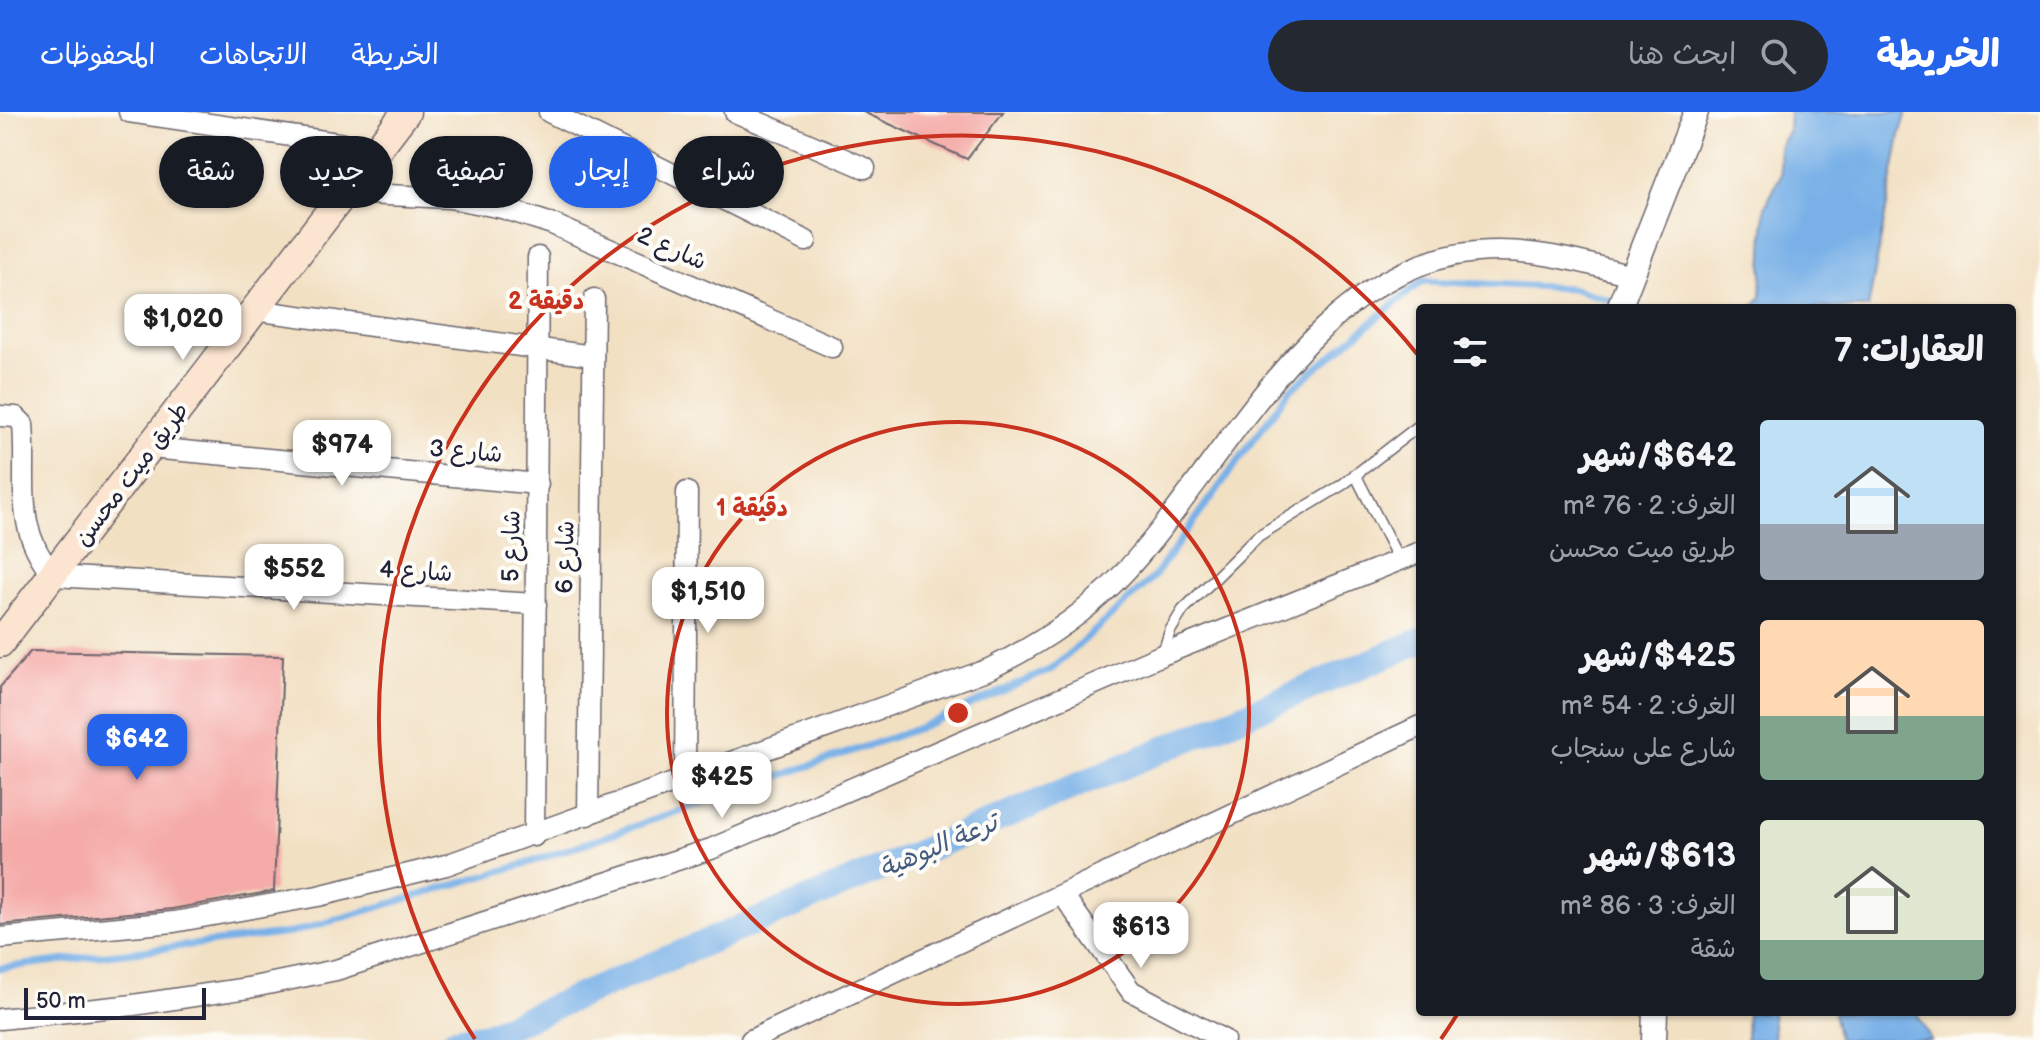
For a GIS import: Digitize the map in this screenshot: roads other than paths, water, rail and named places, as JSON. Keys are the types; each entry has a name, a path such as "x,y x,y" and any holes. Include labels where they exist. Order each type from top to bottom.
{"main road":[{"name":"طريق ميت محسن","path":"388,136 406,112"},
{"name":"طريق ميت محسن","path":"0,643 333,208"}],"street":[{"path":"129,112 247,121 317,136"},
{"path":"549,112 806,241"},
{"path":"735,112 865,168"},
{"path":"0,938 174,922 318,896 446,865 534,836 685,778 989,669 1035,647 1094,601 1135,561 1318,333 1361,297 1393,277 1437,259 1474,252 1517,250 1552,254 1625,291 1696,112"},
{"name":"شارع 2","path":"393,194 502,208 552,224 832,347"},
{"name":"شارع 5","path":"534,836 538,257"},
{"name":"شارع 6","path":"588,815 594,299"},
{"path":"254,310 593,356"},
{"path":"0,416 16,417 23,424 24,515 34,548 54,576"},
{"name":"شارع 3","path":"151,448 538,484"},
{"path":"685,778 687,492"},
{"path":"0,1019 176,999 336,970 711,849 1162,655 1416,554"},
{"name":"شارع 4","path":"54,576 536,604"},
{"path":"751,1040 1416,728"},
{"path":"1063,895 1131,991 1149,1004 1224,1040"},
{"path":"1654,1040 1655,1016"}],"lane":[{"path":"1162,655 1170,631 1183,610 1246,547 1270,526 1355,474 1416,428"},
{"path":"1355,474 1399,560"}],"water":[{"path":"1789,112 1907,112 1869,304 1755,304 1761,297 1765,207 1781,175 1779,147 1788,132"},
{"path":"1747,1016 1772,1016 1774,1040 1746,1040"},
{"path":"1834,1016 1918,1016 1931,1040 1839,1040"}],"waterway":[{"path":"0,968 291,933 528,863 919,728 1052,669 1153,578 1289,391 1422,281 1571,288 1624,304"},
{"name":"ترعة البوهية","path":"455,1040 487,1035 1416,643"}]}
